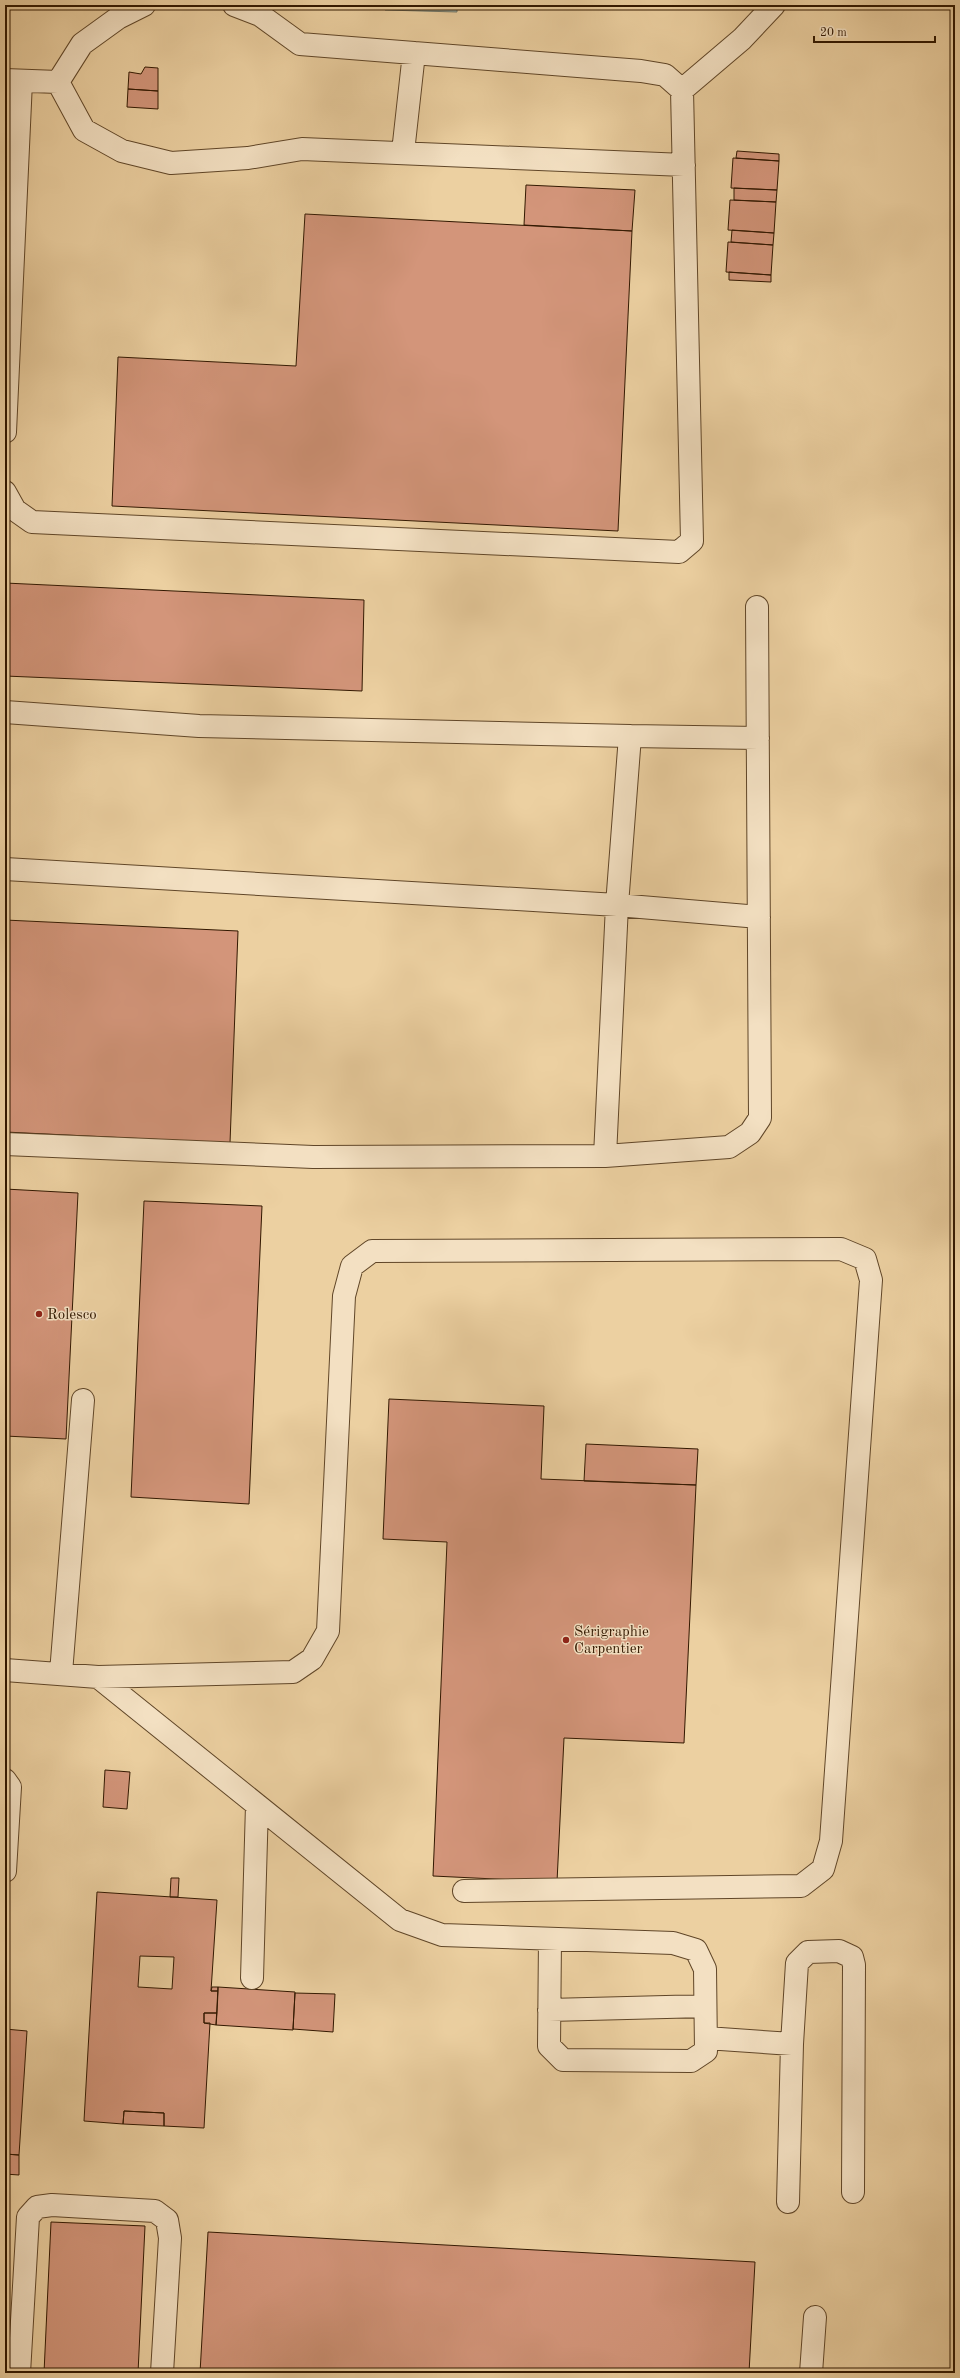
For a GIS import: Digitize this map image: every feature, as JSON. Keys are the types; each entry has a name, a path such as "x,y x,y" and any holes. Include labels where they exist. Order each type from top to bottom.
{"lane":[{"path":"58,82 82,44 118,18 144,5"},
{"path":"5,492 15,510 32,522 679,552 692,541 682,90 665,75 642,71 300,44 260,14 234,5"},
{"path":"682,90 742,39 774,5"},
{"path":"403,152 414,53"},
{"path":"5,432 13,81 58,82"},
{"path":"58,82 84,130 122,151 171,163 248,158 302,149 403,152 684,165"},
{"path":"5,1144 313,1157 605,1156 729,1147 750,1133 760,1118 757,607"},
{"path":"5,712 199,726 758,738"},
{"path":"605,1156 617,905 630,736"},
{"path":"5,869 617,905 759,917"},
{"path":"5,1670 61,1673 98,1677 293,1672 312,1659 328,1631 344,1296 352,1266 372,1251 841,1249 865,1258 870,1280 870,1288 831,1841 823,1869 801,1886 464,1891"},
{"path":"61,1673 83,1400"},
{"path":"98,1677 400,1920 442,1935 673,1943 696,1950 704,1969 706,2051 691,2061 563,2060 549,2046 550,1939"},
{"path":"5,1780 10,1787 5,1871"},
{"path":"252,1978 257,1805"},
{"path":"788,2202 792,2044 797,1963 808,1952 838,1951 852,1957 854,1965 853,2192"},
{"path":"549,2010 705,2006"},
{"path":"706,2038 792,2044"},
{"path":"19,2373 28,2217 38,2207 52,2206 154,2211 167,2220 170,2238 162,2373"},
{"path":"812,2373 815,2317"}],"water":[{"path":"385,5 457,5 457,12 385,10"}],"building":[{"path":"145,67 158,68 158,91 128,89 129,72 141,74"},
{"path":"128,89 158,91 158,109 127,107"},
{"path":"737,151 779,154 779,161 736,158"},
{"path":"733,158 779,161 777,190 731,188"},
{"path":"526,185 635,190 632,231 524,225"},
{"path":"734,188 777,190 776,202 734,200"},
{"path":"730,200 776,202 774,233 728,230"},
{"path":"305,214 632,231 618,531 112,506 118,357 296,366"},
{"path":"732,230 774,233 773,245 731,242"},
{"path":"728,242 773,245 771,275 726,272"},
{"path":"729,272 771,275 771,282 729,280"},
{"path":"5,583 364,600 362,691 5,676"},
{"path":"5,920 238,931 230,1143 5,1132"},
{"name":"Rolesco","path":"5,1189 78,1193 66,1439 5,1436"},
{"path":"144,1201 262,1206 249,1504 131,1497"},
{"name":"Sérigraphie Carpentier","path":"389,1399 544,1406 541,1479 696,1485 684,1743 564,1738 557,1882 433,1876 447,1542 383,1539"},
{"path":"586,1444 698,1449 696,1485 584,1481"},
{"path":"105,1770 130,1772 127,1809 103,1807"},
{"path":"171,1878 179,1878 178,1897 170,1897"},
{"path":"97,1892 217,1900 211,1991 218,1991 217,2013 204,2013 204,2023 210,2023 204,2128 164,2126 164,2113 124,2111 123,2124 84,2121","holes":["140,1956 174,1957 172,1989 138,1987"]},
{"path":"212,1987 218,1987 218,1991 211,1991"},
{"path":"218,1987 295,1992 293,2030 216,2025"},
{"path":"295,1993 335,1994 333,2032 293,2029"},
{"path":"204,2013 217,2013 216,2025 204,2023"},
{"path":"5,2029 27,2031 19,2155 5,2154"},
{"path":"124,2111 164,2113 164,2126 123,2124"},
{"path":"5,2154 19,2155 19,2175 5,2174"},
{"path":"51,2222 145,2226 138,2373 44,2373"},
{"path":"208,2232 755,2262 749,2373 200,2373"}],"place":[{"name":"Rolesco","path":"39,1314"},
{"name":"Sérigraphie Carpentier","path":"566,1640"}]}
